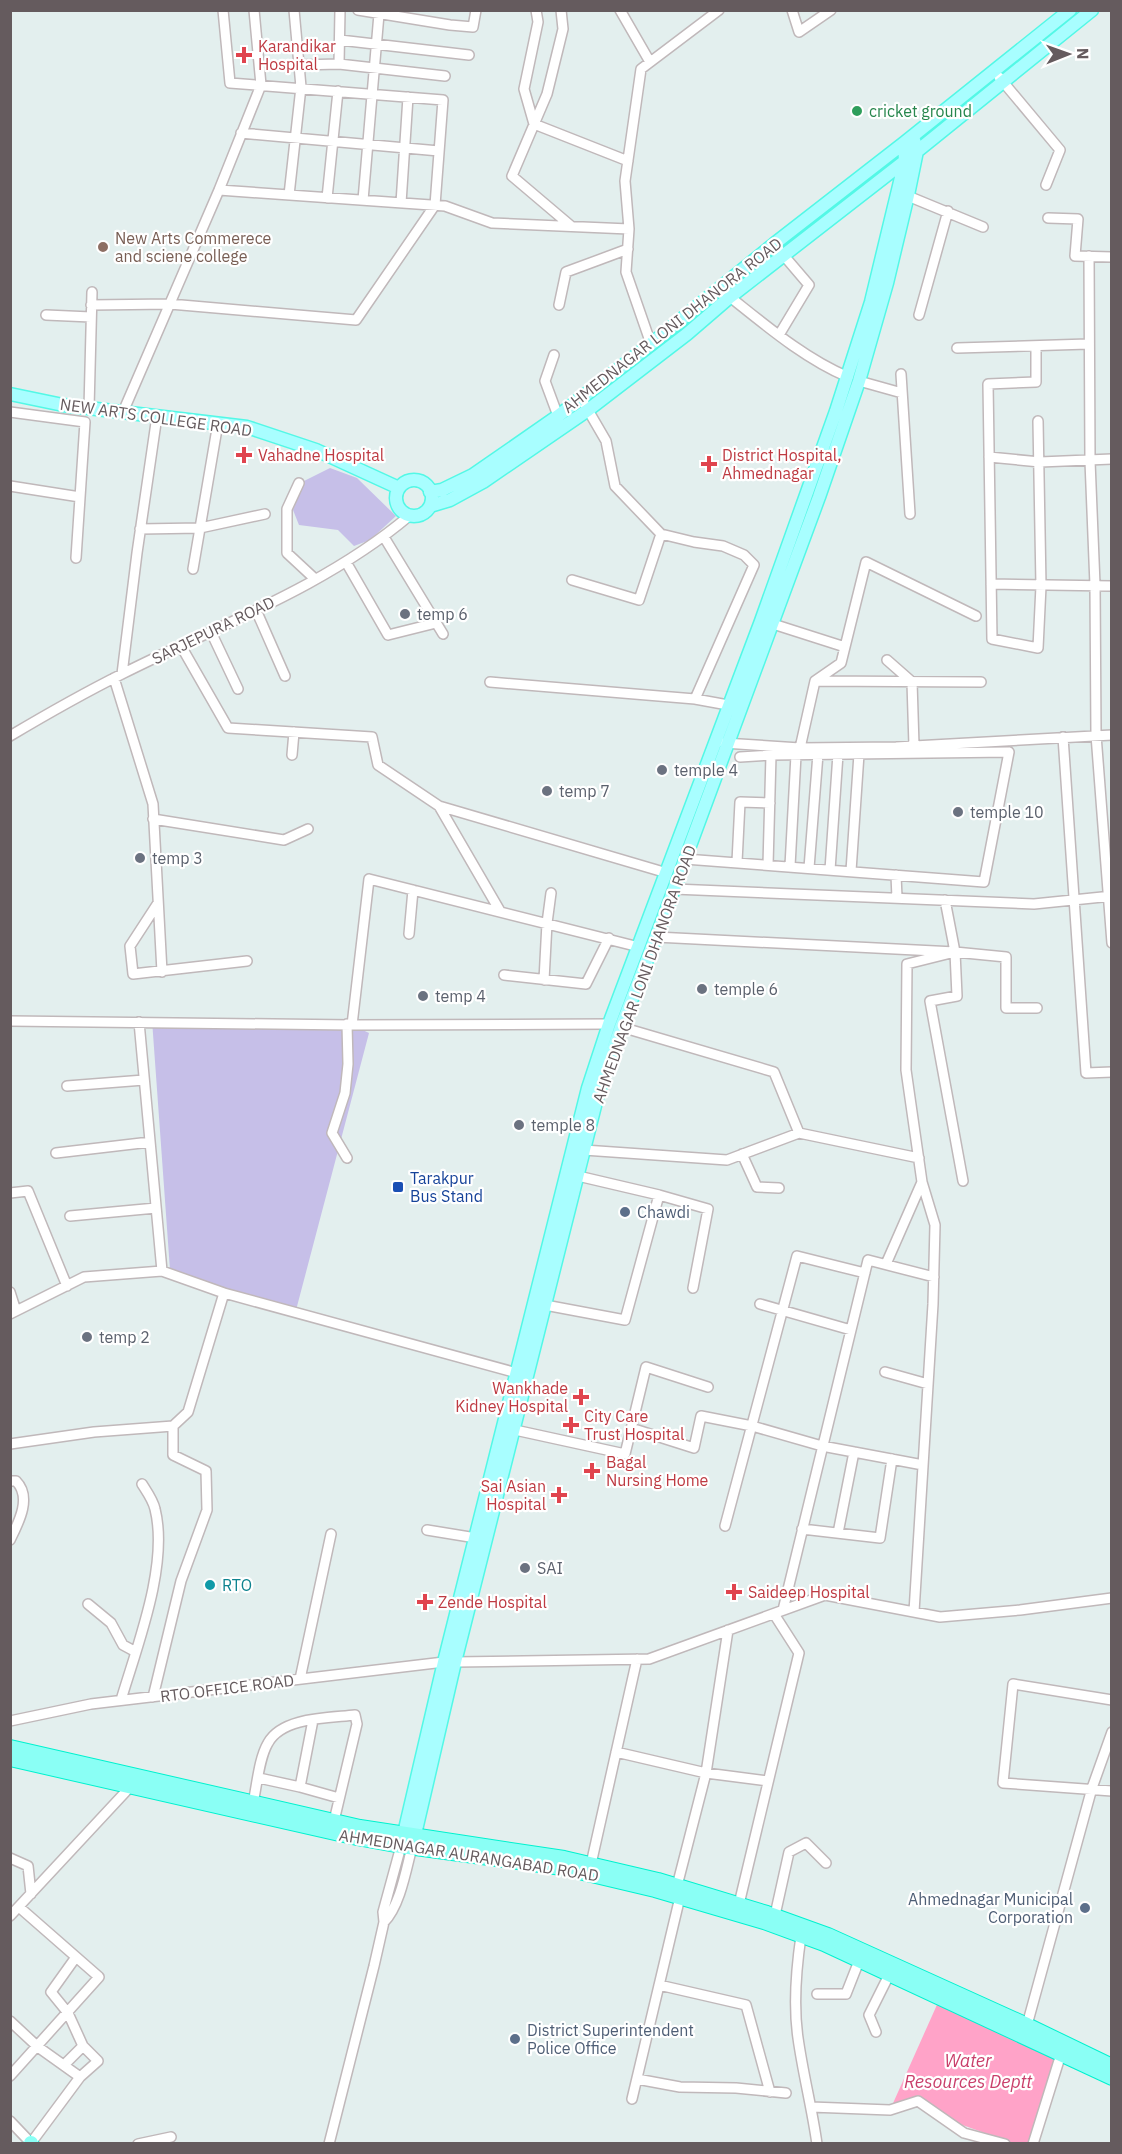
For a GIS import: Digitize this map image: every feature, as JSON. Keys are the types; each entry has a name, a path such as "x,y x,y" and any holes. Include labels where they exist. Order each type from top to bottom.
{"highway":[{"path":"10,1747 334,1821 408,1841 564,1858 591,1864 679,1892 739,1904 828,1935 1112,2066"},
{"name":"AHMEDNAGAR AURANGABAD ROAD","path":"10,1759 131,1786 679,1892 801,1936 1112,2078"}],"main road":[{"name":"AHMEDNAGAR LONI DHANORA ROAD","path":"430,492 442,490 473,475 558,416 909,140 1070,10"},
{"name":"AHMEDNAGAR LONI DHANORA ROAD","path":"430,506 450,500 483,482 588,410 905,161 1092,10"},
{"name":"AHMEDNAGAR LONI DHANORA ROAD","path":"909,140 917,151"},
{"name":"AHMEDNAGAR LONI DHANORA ROAD","path":"408,1841 476,1538 588,1088 656,937 686,859 721,742 728,705 885,294 903,194 909,140"},
{"name":"AHMEDNAGAR LONI DHANORA ROAD","path":"903,194 917,151"},
{"name":"AHMEDNAGAR LONI DHANORA ROAD","path":"450,1662 515,1430 615,1025 639,947 721,742 773,624 853,379"},
{"name":"NEW ARTS COLLEGE ROAD","path":"10,394 89,408 247,427 316,450 399,488"},
{"path":"418,481 425,484 430,492 430,506 426,513 409,516 401,512 396,505 395,496 404,483 418,481"}],"street":[{"path":"91,305 170,304 356,320 435,205 443,100 230,83 223,10"},
{"path":"123,412 219,190 261,85 254,10"},
{"path":"289,195 301,87 294,10"},
{"path":"339,64 340,10"},
{"path":"358,10 450,26 473,27 476,10"},
{"path":"534,124 525,88 538,22 536,10"},
{"path":"561,10 563,29 547,94 512,176 571,226"},
{"path":"620,10 650,62"},
{"path":"651,344 626,272 629,229 625,181 641,69 719,10"},
{"path":"792,10 799,32 831,10"},
{"path":"363,200 379,14"},
{"path":"340,40 469,55"},
{"path":"299,65 339,64 445,76"},
{"path":"993,71 1060,150 1046,185"},
{"path":"327,198 338,91"},
{"path":"401,203 408,97"},
{"path":"534,124 628,161"},
{"path":"242,133 439,151"},
{"path":"219,190 445,206 492,222 629,229"},
{"path":"903,194 983,227"},
{"path":"919,315 948,212"},
{"path":"1048,218 1078,219 1076,256 1112,257"},
{"path":"774,244 809,285 779,335"},
{"path":"559,305 566,272 628,249"},
{"path":"1089,256 1088,344 1095,585 1096,735 1112,943"},
{"path":"719,288 779,335 833,371 902,393"},
{"path":"89,408 92,292"},
{"path":"46,315 91,317"},
{"path":"957,348 1088,344"},
{"path":"1036,346 1036,382 988,384 992,639 1038,648 1041,586 1038,421"},
{"path":"554,355 545,381 558,416"},
{"path":"901,374 910,514"},
{"path":"581,398 606,441 615,486 661,534 694,543 723,546 744,555 754,565 695,699"},
{"path":"10,412 85,422 76,558"},
{"path":"157,416 118,676 153,804 162,972"},
{"path":"193,569 218,423"},
{"path":"989,457 1040,462 1112,459"},
{"path":"299,483 287,509 287,553 315,579"},
{"path":"10,486 80,497"},
{"path":"140,529 200,528 265,514"},
{"name":"SARJEPURA ROAD","path":"10,736 118,676 256,610 346,562 384,537 409,516"},
{"path":"572,580 639,600 661,534"},
{"path":"384,537 443,634"},
{"path":"346,562 388,635 436,623"},
{"path":"790,866 798,751 815,681 841,663 866,562 976,616"},
{"path":"991,584 1112,586"},
{"path":"256,610 285,676"},
{"path":"773,624 845,647"},
{"path":"211,632 238,689"},
{"path":"181,646 228,728 372,737 378,765 439,806 667,873"},
{"path":"887,660 912,682 914,746"},
{"path":"815,681 981,682"},
{"path":"490,682 695,699 728,705"},
{"path":"292,755 294,732"},
{"path":"740,757 798,751 1112,735"},
{"path":"1063,737 1086,1073 1112,1072"},
{"path":"686,859 984,882 1009,752 818,754 721,742"},
{"path":"809,868 818,754"},
{"path":"830,870 838,754"},
{"path":"851,871 859,754"},
{"path":"768,865 771,755"},
{"path":"737,862 740,802 770,803"},
{"path":"439,806 500,911"},
{"path":"153,819 284,840 308,829"},
{"path":"896,875 897,898"},
{"path":"347,1158 332,1133 345,1093 350,1024 369,879 639,947"},
{"path":"674,889 1034,904 1110,896"},
{"path":"409,934 413,890"},
{"path":"544,980 551,893"},
{"path":"945,900 955,952 957,996 930,1001 963,1181"},
{"path":"158,903 130,946 133,974 247,961"},
{"path":"656,937 955,952 1005,957 1006,1008 1037,1008"},
{"path":"504,975 586,984 609,938"},
{"path":"914,1612 935,1225 922,1182 906,1070 907,964 955,952"},
{"path":"10,1021 615,1025 774,1072 800,1133"},
{"path":"139,1022 162,1271"},
{"path":"67,1086 144,1080"},
{"path":"584,1150 727,1160 800,1133 919,1158"},
{"path":"56,1153 150,1142"},
{"path":"742,1154 757,1187 779,1188"},
{"path":"578,1176 708,1209 693,1288"},
{"path":"886,1264 922,1182"},
{"path":"10,1193 28,1191 67,1286"},
{"path":"545,1305 626,1320 659,1195"},
{"path":"70,1216 156,1208"},
{"path":"725,1526 797,1256 865,1273"},
{"path":"739,1904 799,1653 778,1612 802,1529 868,1260 933,1276"},
{"path":"10,1293 13,1312 84,1277 162,1271 224,1293 517,1373"},
{"path":"10,1444 94,1432 173,1426 188,1412 224,1293"},
{"path":"760,1304 851,1330"},
{"path":"515,1430 625,1454 646,1367 708,1387"},
{"path":"885,1372 928,1384"},
{"path":"631,1428 694,1448 701,1416 752,1426 822,1446 923,1465"},
{"path":"153,1697 181,1581 207,1510 206,1471 173,1455 173,1426"},
{"path":"838,1533 854,1452"},
{"path":"802,1529 880,1538 892,1459"},
{"path":"10,1481 16,1481 22,1487 24,1495 21,1514 10,1540"},
{"path":"121,1700 153,1586 158,1555 158,1526 155,1507 142,1484"},
{"path":"427,1530 476,1538"},
{"path":"300,1679 331,1534"},
{"name":"RTO OFFICE ROAD","path":"10,1721 91,1704 450,1662 649,1659 825,1595 940,1617 1020,1610 1112,1598"},
{"path":"88,1604 111,1623 123,1645 136,1652"},
{"path":"632,2099 706,1773 728,1630"},
{"path":"591,1864 637,1659"},
{"path":"1112,1700 1013,1684 1003,1782 1112,1791"},
{"path":"253,1803 264,1753 274,1735 300,1721 355,1715 357,1724 334,1821"},
{"path":"300,1787 313,1720"},
{"path":"1027,2025 1092,1788 1112,1732"},
{"path":"616,1752 706,1773 768,1781"},
{"path":"259,1778 339,1798"},
{"path":"10,1916 131,1786"},
{"path":"329,2144 384,1922 392,1915 396,1904 408,1841"},
{"path":"775,1916 789,1852 806,1844 826,1863"},
{"path":"10,1858 28,1866 31,1894"},
{"path":"10,2076 99,1977 19,1907"},
{"path":"801,1936 795,2008 817,2144"},
{"path":"10,2121 31,2143 81,2077 98,2061 83,2046 68,2013 51,1992 76,1957"},
{"path":"817,1994 846,1994 859,1961"},
{"path":"876,2032 869,2015 889,1975"},
{"path":"659,1985 746,2005 770,2092"},
{"path":"10,2021 38,2047 81,2077"},
{"path":"64,2065 83,2046"},
{"path":"1034,2144 1061,2054"},
{"path":"637,2079 680,2087 736,2088 786,2093"},
{"path":"811,2107 890,2110 918,2101 964,2133 1005,2144"},
{"path":"138,2144 171,2137"}],"shaded area":[{"path":"330,468 357,478 396,516 370,540 354,546 338,530 299,525 293,510 304,481"},
{"path":"152,1020 352,1025 369,1033 295,1314 170,1270"}],"water":[{"name":"Water Resources Deptt","path":"940,1998 1061,2054 1033,2143 1013,2143 937,2116 918,2101 890,2110"}],"place":[{"name":"Karandikar Hospital","path":"244,55"},
{"name":"cricket ground","path":"857,111"},
{"name":"New Arts Commerece and sciene college","path":"103,247"},
{"name":"Vahadne Hospital","path":"244,455"},
{"name":"District Hospital, Ahmednagar","path":"709,464"},
{"name":"temp 6","path":"405,614"},
{"name":"temple 4","path":"662,770"},
{"name":"temp 7","path":"547,791"},
{"name":"temple 10","path":"958,812"},
{"name":"temp 3","path":"140,858"},
{"name":"temple 6","path":"702,989"},
{"name":"temp 4","path":"423,996"},
{"name":"temple 8","path":"519,1125"},
{"name":"Tarakpur Bus Stand","path":"398,1187"},
{"name":"Chawdi","path":"625,1212"},
{"name":"temp 2","path":"87,1337"},
{"name":"Wankhade Kidney Hospital","path":"581,1397"},
{"name":"City Care Trust Hospital","path":"571,1425"},
{"name":"Bagal Nursing Home","path":"592,1471"},
{"name":"Sai Asian Hospital","path":"559,1495"},
{"name":"SAI","path":"525,1568"},
{"name":"RTO","path":"210,1585"},
{"name":"Saideep Hospital","path":"734,1592"},
{"name":"Zende Hospital","path":"425,1602"},
{"name":"Ahmednagar Municipal Corporation","path":"1085,1908"},
{"name":"District Superintendent Police Office","path":"515,2039"}]}
